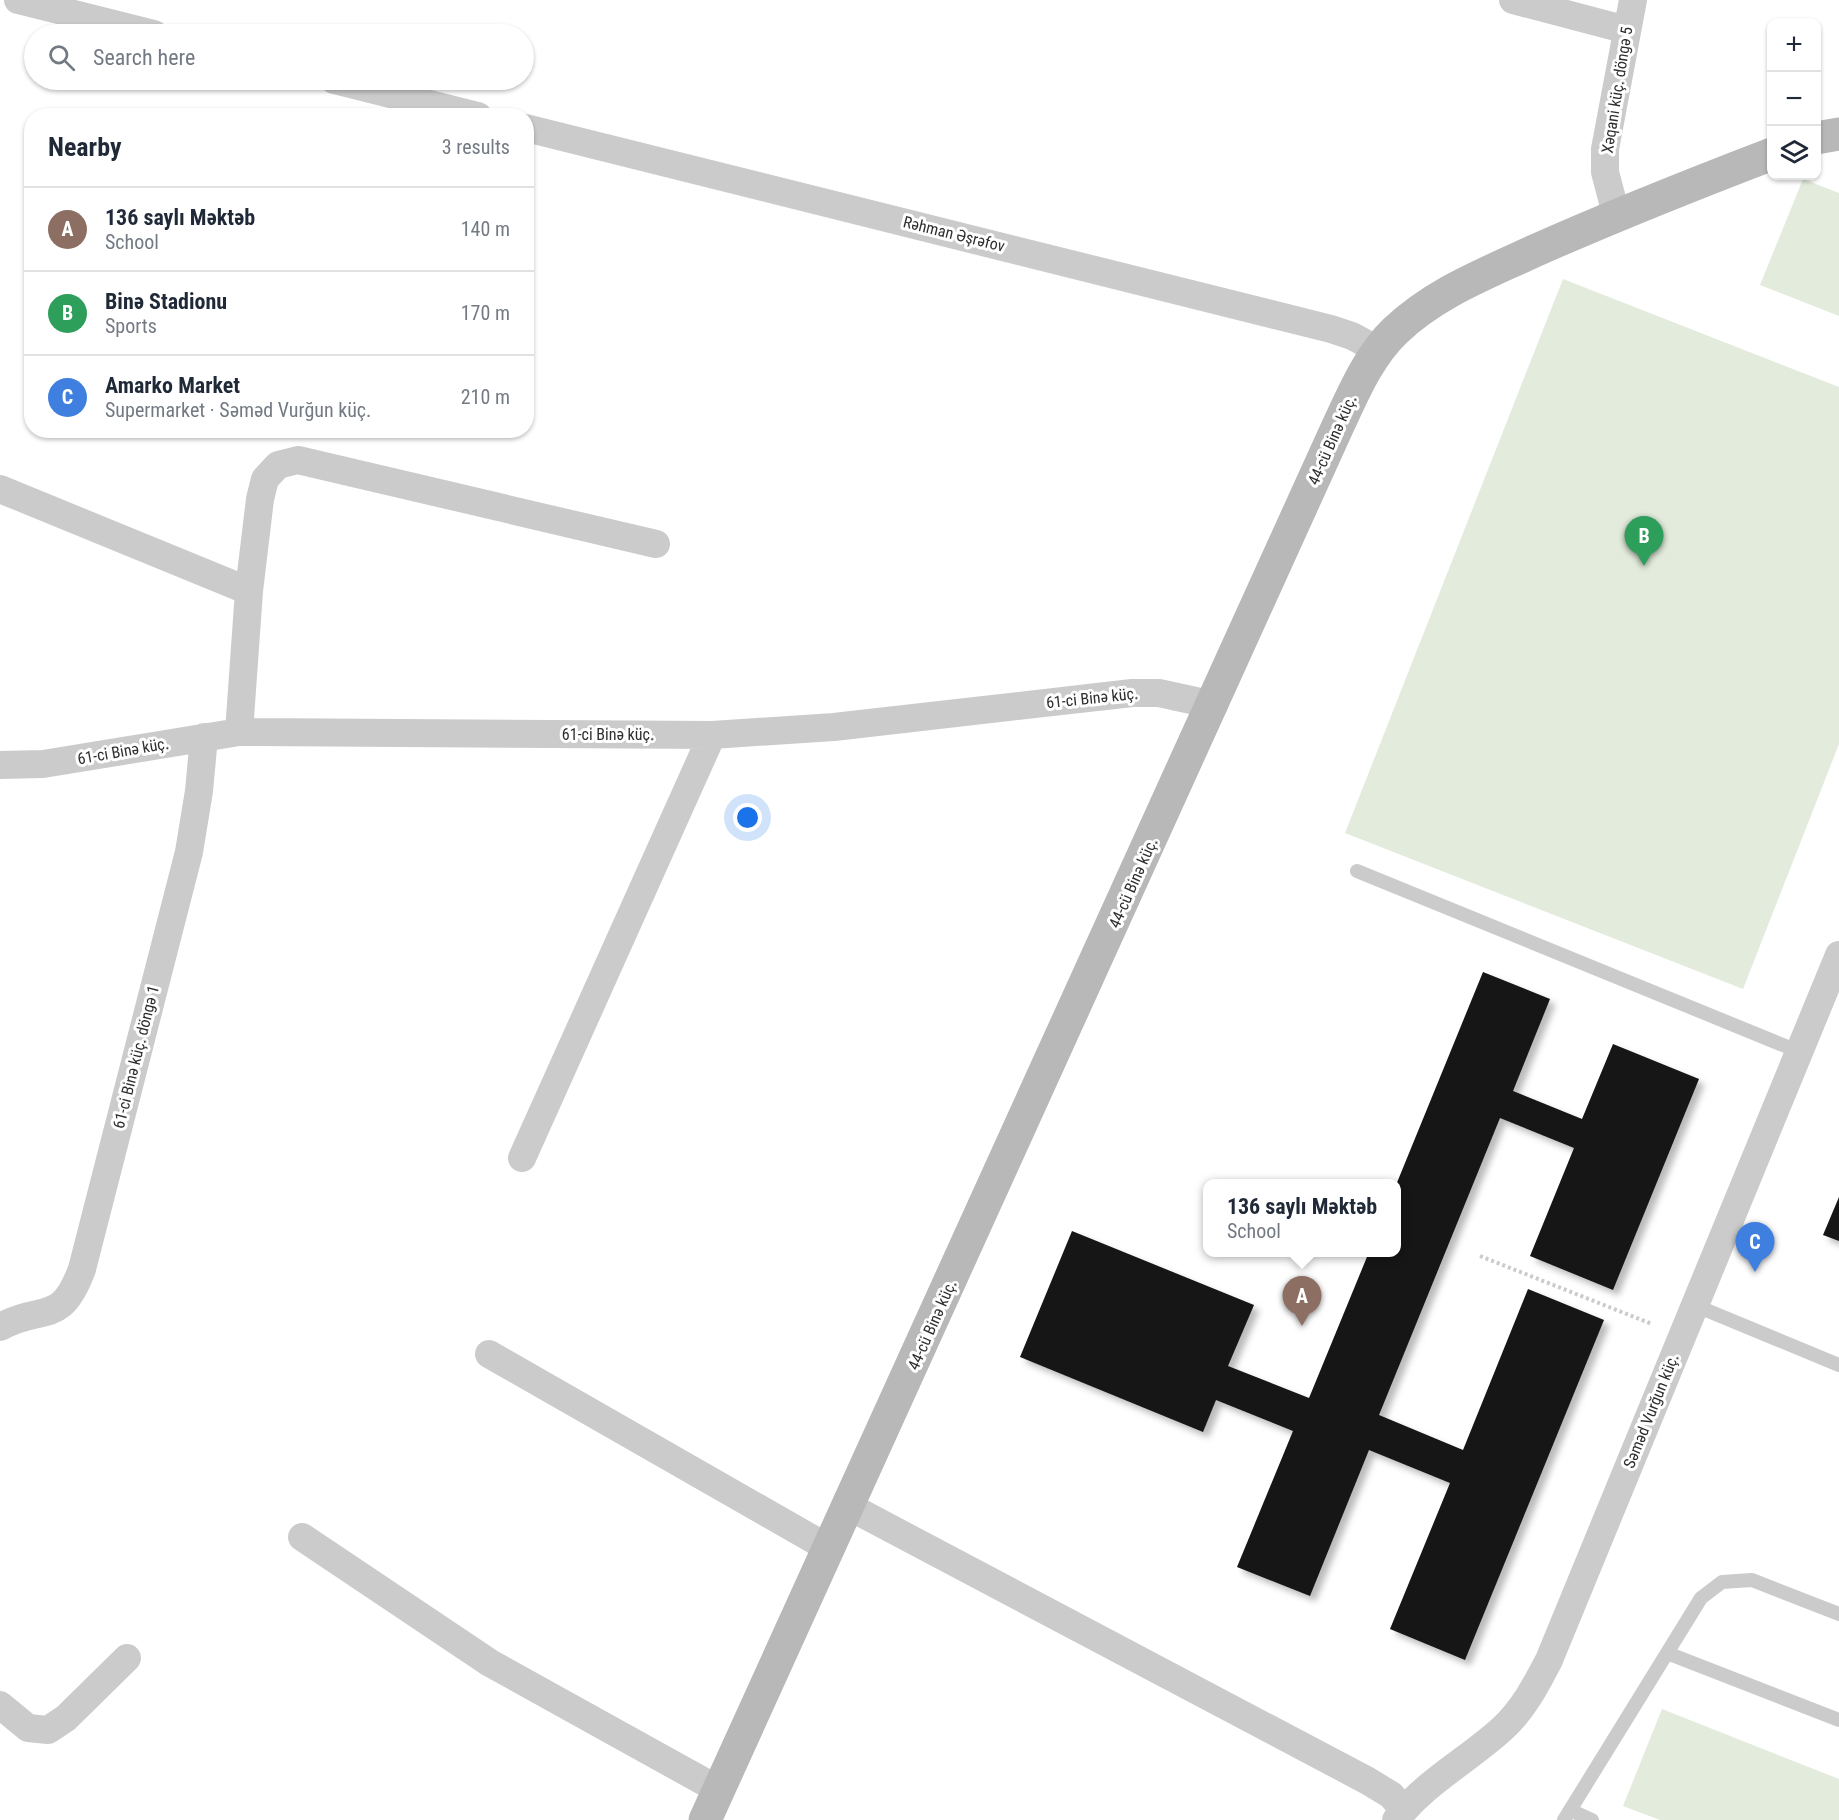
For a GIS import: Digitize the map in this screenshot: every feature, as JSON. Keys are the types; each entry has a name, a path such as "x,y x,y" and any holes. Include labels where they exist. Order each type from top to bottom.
{"street":[{"path":"18,0 114,24"},
{"path":"1513,0 1627,30"},
{"name":"Xəqani küç. döngə 5","path":"1616,214 1605,172 1605,149 1633,0"},
{"path":"374,90 446,108"},
{"name":"Rəhman Əşrəfov","path":"534,130 1331,329 1352,336 1378,350"},
{"path":"1821,137 1839,134"},
{"name":"44-cü Binə küç.","path":"705,1820 850,1507 1358,384 1378,350 1416,313 1448,291 1616,214 1767,156"},
{"path":"239,732 249,591 260,499 265,479 278,465 298,460 656,544"},
{"path":"0,489 249,591"},
{"name":"61-ci Binə küç.","path":"0,765 43,764 239,732 711,735 834,727 1132,693 1159,693 1214,705"},
{"path":"522,1158 711,735"},
{"name":"61-ci Binə küç. döngə 1","path":"4,1319 50,1312 65,1303 75,1289 82,1269 189,852 199,790 204,737"},
{"name":"Səməd Vurğun küç.","path":"1400,1815 1426,1789 1503,1728 1528,1700 1549,1660 1839,955"},
{"path":"489,1354 830,1550"},
{"path":"850,1507 1368,1781 1391,1795 1400,1815"},
{"path":"302,1537 490,1663 718,1790"},
{"path":"0,1705 28,1728 48,1730 66,1718 127,1658"}],"lane":[{"path":"1357,871 1800,1052"},
{"path":"1694,1305 1839,1365"},
{"path":"1592,1820 1567,1815 1701,1598 1722,1582 1752,1580 1839,1614"},
{"path":"1667,1653 1839,1720"}],"path":[{"path":"1480,1256 1681,1335"}],"green space":[{"path":"1803,180 1839,193 1839,316 1760,285"},
{"path":"1563,279 1839,387 1839,744 1743,989 1345,833"},
{"path":"1662,1709 1839,1779 1839,1820 1660,1820 1623,1806"}],"building":[{"path":"1483,972 1550,999 1513,1091 1582,1119 1613,1044 1699,1079 1613,1290 1530,1256 1574,1148 1500,1118 1379,1415 1463,1450 1528,1289 1604,1320 1465,1660 1390,1629 1450,1483 1369,1450 1310,1596 1237,1567 1293,1431 1216,1400 1203,1432 1020,1357 1072,1231 1254,1305 1228,1366 1309,1398 1367,1257 1401,1257 1401,1179 1398,1179"},
{"path":"1839,1197 1839,1241 1823,1235"}],"place":[{"name":"Binə Stadionu","path":"1644,566"},
{"name":"Amarko Market","path":"1755,1272"},
{"name":"136 saylı Məktəb","path":"1302,1326"}]}
